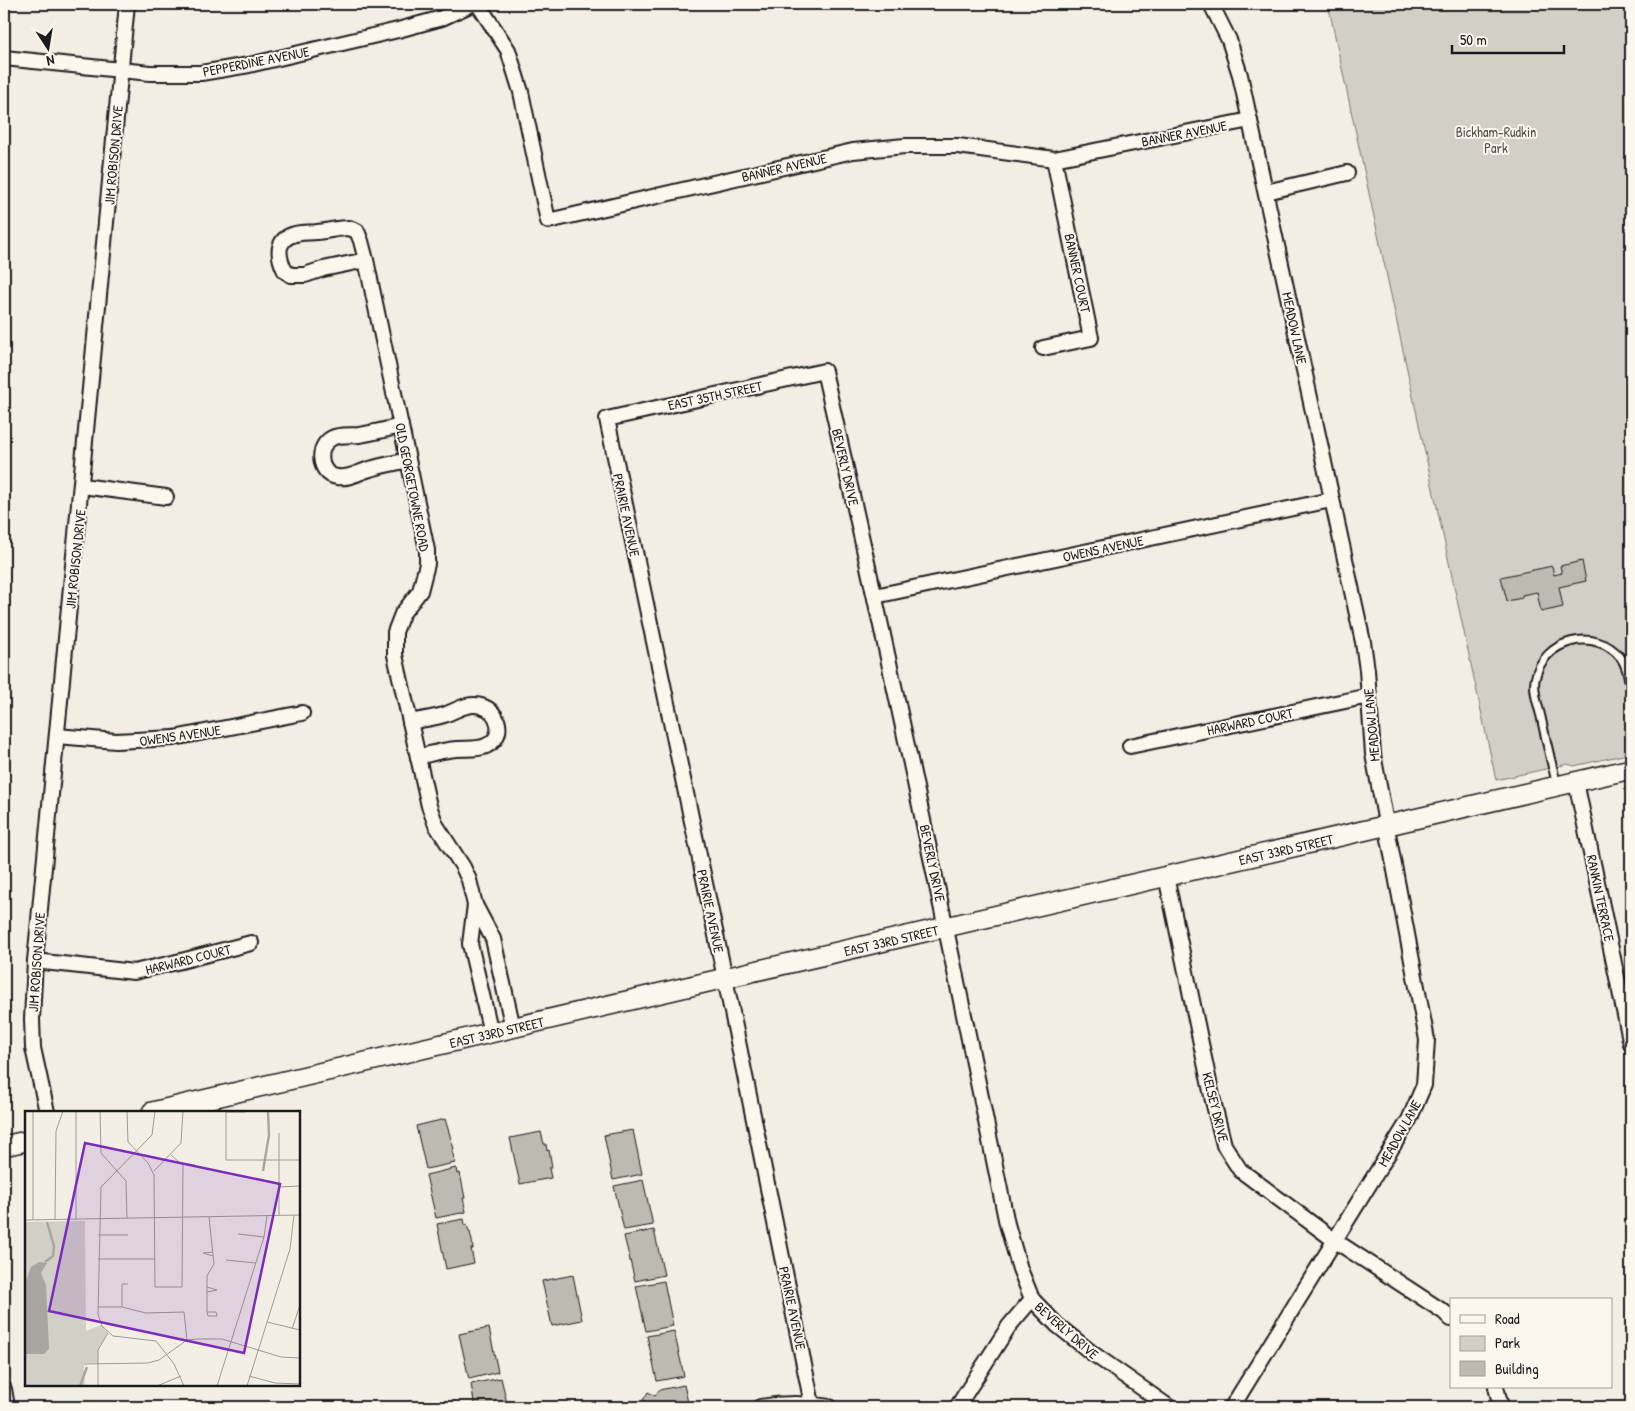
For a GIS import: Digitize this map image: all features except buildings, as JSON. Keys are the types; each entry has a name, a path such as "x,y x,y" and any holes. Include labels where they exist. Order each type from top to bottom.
{"street":[{"name":"JIM ROBISON DRIVE","path":"47,1111 33,1048 32,1018 35,961 127,4"},
{"name":"PEPPERDINE AVENUE","path":"4,58 150,73 221,71 398,30 442,18 472,4"},
{"name":"BANNER AVENUE","path":"478,4 508,50 520,92 548,221 852,151 904,146 958,146 1054,159 1250,120"},
{"name":"MEADOW LANE","path":"1211,4 1236,59 1363,642 1373,754 1427,1040 1424,1085 1409,1120 1232,1407"},
{"name":"BANNER COURT","path":"1043,348 1091,338 1054,159"},
{"path":"1266,192 1347,173"},
{"name":"OLD GEORGETOWNE ROAD","path":"366,260 298,276 285,271 279,257 279,250 281,244 294,234 349,228 357,231 361,241 366,260 425,534 427,564 420,591 402,614 395,632 395,655 429,806 436,824 470,880 475,905 493,939 513,1028"},
{"name":"EAST 35TH STREET","path":"607,419 824,372"},
{"name":"BEVERLY DRIVE","path":"824,372 875,596 1007,1224 1020,1269 1032,1299 1057,1325 1092,1354 1169,1407"},
{"name":"PRAIRIE AVENUE","path":"607,419 725,978 812,1404"},
{"path":"401,426 358,435 334,437 328,440 322,450 322,463 330,474 335,477 346,477 369,469 408,460"},
{"path":"82,486 166,497"},
{"name":"OWENS AVENUE","path":"875,596 1331,500"},
{"name":"HARWARD COURT","path":"1130,746 1369,696"},
{"path":"410,722 474,705 482,706 488,710 495,716 499,726 498,735 487,746 448,750 418,757"},
{"name":"OWENS AVENUE","path":"58,736 116,741 174,738 302,712"},
{"name":"EAST 33RD STREET","path":"156,1111 1631,769"},
{"name":"RANKIN TERRACE","path":"1576,782 1631,1044"},
{"name":"KELSEY DRIVE","path":"1166,876 1224,1145 1240,1170 1334,1240 1444,1312 1450,1318"},
{"name":"OLD GEORGETOWNE ROAD","path":"475,905 470,944 491,1033"},
{"name":"HARWARD COURT","path":"35,961 134,972 181,962 251,942"},
{"path":"472,953 495,948"},
{"path":"4,1146 25,1141"},
{"path":"957,1407 1009,1326 1032,1299"},
{"path":"1496,1388 1501,1407"},
{"path":"4,1389 7,1407"},
{"path":"760,1407 784,1404 812,1404 830,1407"}],"lane":[{"path":"1557,786 1535,691 1537,672 1542,661 1555,648 1564,643 1580,640 1599,643 1615,652 1624,663 1631,691"}],"green space":[{"name":"Bickham-Rudkin Park","path":"1328,4 1631,4 1631,750 1623,755 1574,766 1568,764 1496,780"}]}
